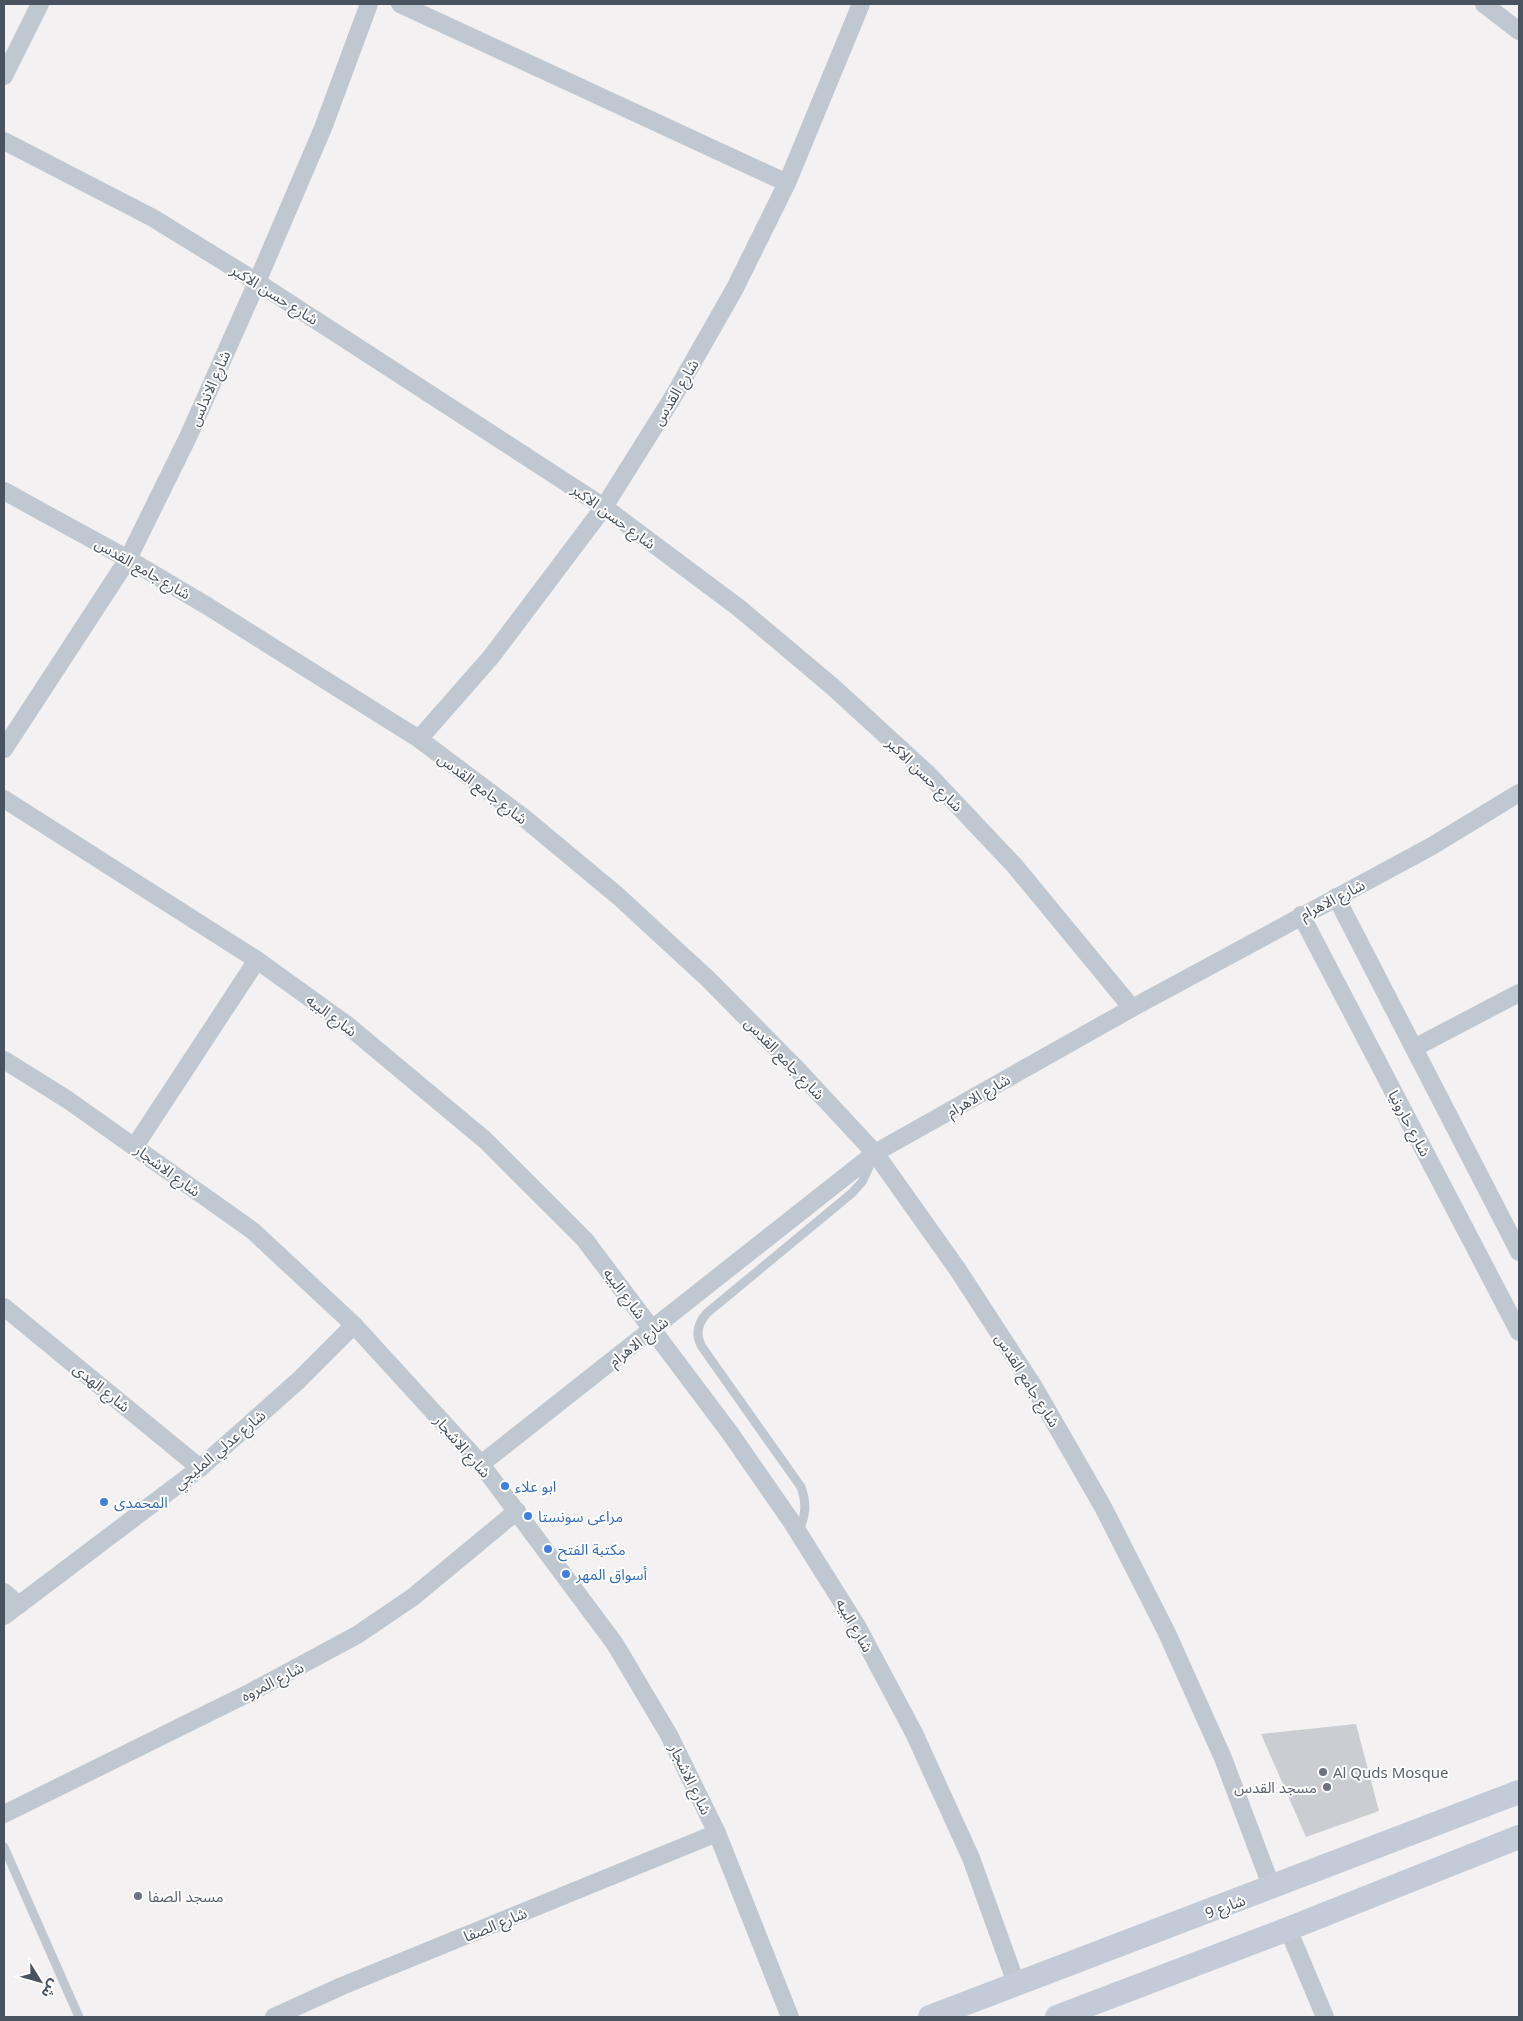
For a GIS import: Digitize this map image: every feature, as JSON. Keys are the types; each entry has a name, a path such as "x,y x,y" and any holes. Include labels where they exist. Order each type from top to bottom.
{"main road":[{"name":"شارع 9","path":"930,2017 1272,1888 1519,1792"},
{"path":"1057,2017 1288,1929 1519,1837"}],"street":[{"path":"4,76 40,4"},
{"name":"شارع الاندلس","path":"4,750 128,559 188,435 257,282 323,128 369,4"},
{"path":"400,4 787,183"},
{"name":"شارع القدس","path":"418,739 491,657 604,507 673,398 734,290 787,183 862,4"},
{"path":"1484,4 1519,31"},
{"name":"شارع حسن الاكبر","path":"4,141 154,218 257,282 604,507 739,608 833,687 928,774 1014,865 1132,1008"},
{"name":"شارع جامع القدس","path":"4,491 209,606 418,739 523,817 618,896 708,979 794,1066 875,1153 958,1270 1028,1378 1103,1507 1166,1631 1223,1758 1272,1888"},
{"name":"شارع الاهرام","path":"481,1464 875,1153 1132,1008 1301,915 1432,846 1519,793"},
{"name":"شارع البيه","path":"4,799 258,960 346,1024 485,1140 585,1240 730,1433 798,1532 857,1626 914,1733 971,1858 1016,1983"},
{"path":"1336,897 1519,1252"},
{"name":"شارع حارونيا","path":"1301,915 1519,1332"},
{"path":"135,1146 258,960"},
{"path":"1414,1048 1519,993"},
{"name":"شارع الاشجار","path":"4,1060 68,1100 135,1146 253,1231 354,1325 481,1464 615,1644 669,1734 717,1833 790,2017"},
{"name":"شارع الهدى","path":"4,1307 200,1468"},
{"name":"شارع عدلي المليجي","path":"4,1616 200,1468 299,1380 354,1325"},
{"name":"شارع المروه","path":"4,1814 242,1696 357,1636 413,1597 517,1511"},
{"path":"4,1592 19,1605"},
{"name":"شارع الصفا","path":"274,2017 342,1986 717,1833"},
{"path":"1288,1929 1325,2017"}],"lane":[{"path":"798,1532 805,1515 806,1505 801,1487 702,1348 698,1337 698,1328 707,1313 852,1193 870,1168 875,1153"},
{"path":"4,1847 79,2017"}],"building":[{"name":"Al Quds Mosque","path":"1356,1724 1379,1811 1306,1837 1261,1734"}],"place":[{"name":"ابو علاء","path":"505,1486"},
{"name":"المحمدى","path":"104,1502"},
{"name":"مراعى سونستا","path":"528,1516"},
{"name":"مكتبة الفتح","path":"548,1549"},
{"name":"أسواق المهر","path":"566,1574"},
{"name":"Al Quds Mosque","path":"1323,1772"},
{"name":"مسجد القدس","path":"1327,1787"},
{"name":"مسجد الصفا","path":"138,1896"}]}
